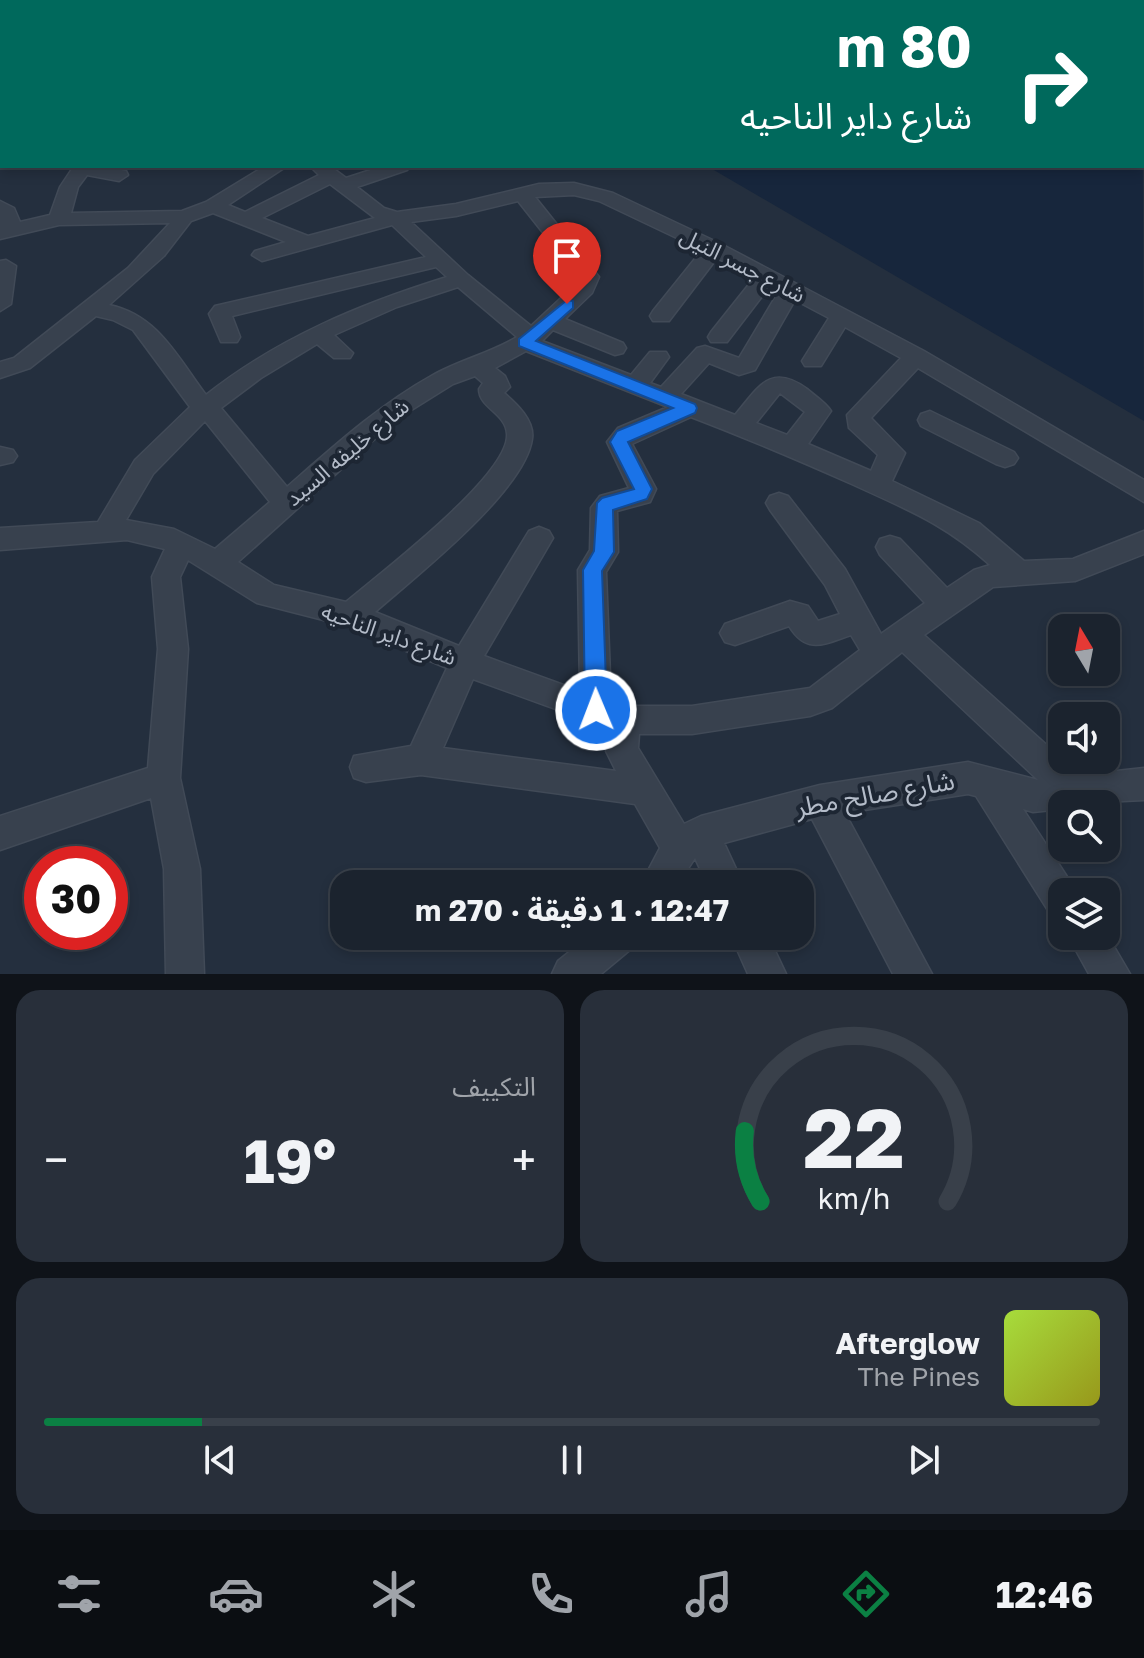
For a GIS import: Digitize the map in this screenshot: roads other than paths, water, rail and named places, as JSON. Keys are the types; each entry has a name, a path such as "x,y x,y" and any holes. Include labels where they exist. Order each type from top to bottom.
{"street":[{"path":"59,219 69,187 82,168"},
{"path":"88,168 119,175"},
{"path":"0,207 7,212 6,231 59,219 184,217 213,206 275,168"},
{"path":"246,219 331,176 387,168"},
{"path":"331,176 377,212 396,218 528,340 663,399 792,447 824,468 877,485 956,521 1018,573"},
{"name":"شارع جسر النيل","path":"262,255 396,218 445,213 557,188 591,192 714,248 916,356 1144,492"},
{"name":"شارع خليفه السيد","path":"218,563 388,413 445,378 478,366 528,340 584,288 589,277 523,194"},
{"path":"213,206 307,243"},
{"path":"0,370 22,363 89,308 174,236 184,217"},
{"path":"661,316 714,248"},
{"path":"229,337 220,314 223,311 440,260"},
{"path":"0,304 6,266"},
{"path":"663,399 714,349 767,276"},
{"path":"107,530 142,469 176,433 258,370 319,334 381,305 461,279"},
{"path":"114,287 136,297 119,314"},
{"path":"714,349 739,367 747,365 791,289"},
{"path":"89,308 119,314 141,325 206,409 286,503"},
{"path":"813,361 841,316"},
{"path":"550,321 615,348"},
{"path":"319,334 342,353"},
{"path":"877,485 892,453 858,422 859,415 916,356"},
{"path":"634,387 658,357"},
{"path":"351,615 489,492 512,465 520,437 518,424 511,412 491,395 491,389 498,387 497,382 478,366"},
{"path":"739,427 773,386 784,384 819,411 792,447"},
{"path":"689,408 623,436 619,442 643,489 641,495 609,503 604,508 604,552 592,570 610,715 622,751 646,789 714,870"},
{"path":"930,420 1000,455 1033,424"},
{"path":"779,503 828,566 877,654"},
{"name":"شارع داير الناحيه","path":"0,539 107,530 149,532 184,544 267,595 351,615 465,662 610,715 692,720 821,698 903,634 984,578 1075,570 1144,542"},
{"path":"421,760 465,662 539,538"},
{"path":"184,544 171,562 166,577 173,649 164,778 182,869 185,974"},
{"path":"890,547 945,605"},
{"path":"735,633 790,613 798,615 808,631 817,634 859,620"},
{"path":"903,634 1073,790"},
{"path":"366,767 421,760 593,785 646,789"},
{"path":"0,833 164,778"},
{"name":"شارع صالح مطر","path":"690,840 820,801 958,779 985,780 1033,796 1048,795"},
{"path":"985,780 1048,878"},
{"name":"شارع صالح مطر","path":"1099,790 1144,784"},
{"path":"820,801 913,974"},
{"path":"669,870 690,840"},
{"path":"576,973 602,950"},
{"path":"756,950 767,974"},
{"path":"1095,950 1111,974"}],"water":[{"path":"710,168 1143,168 1144,421"}]}
